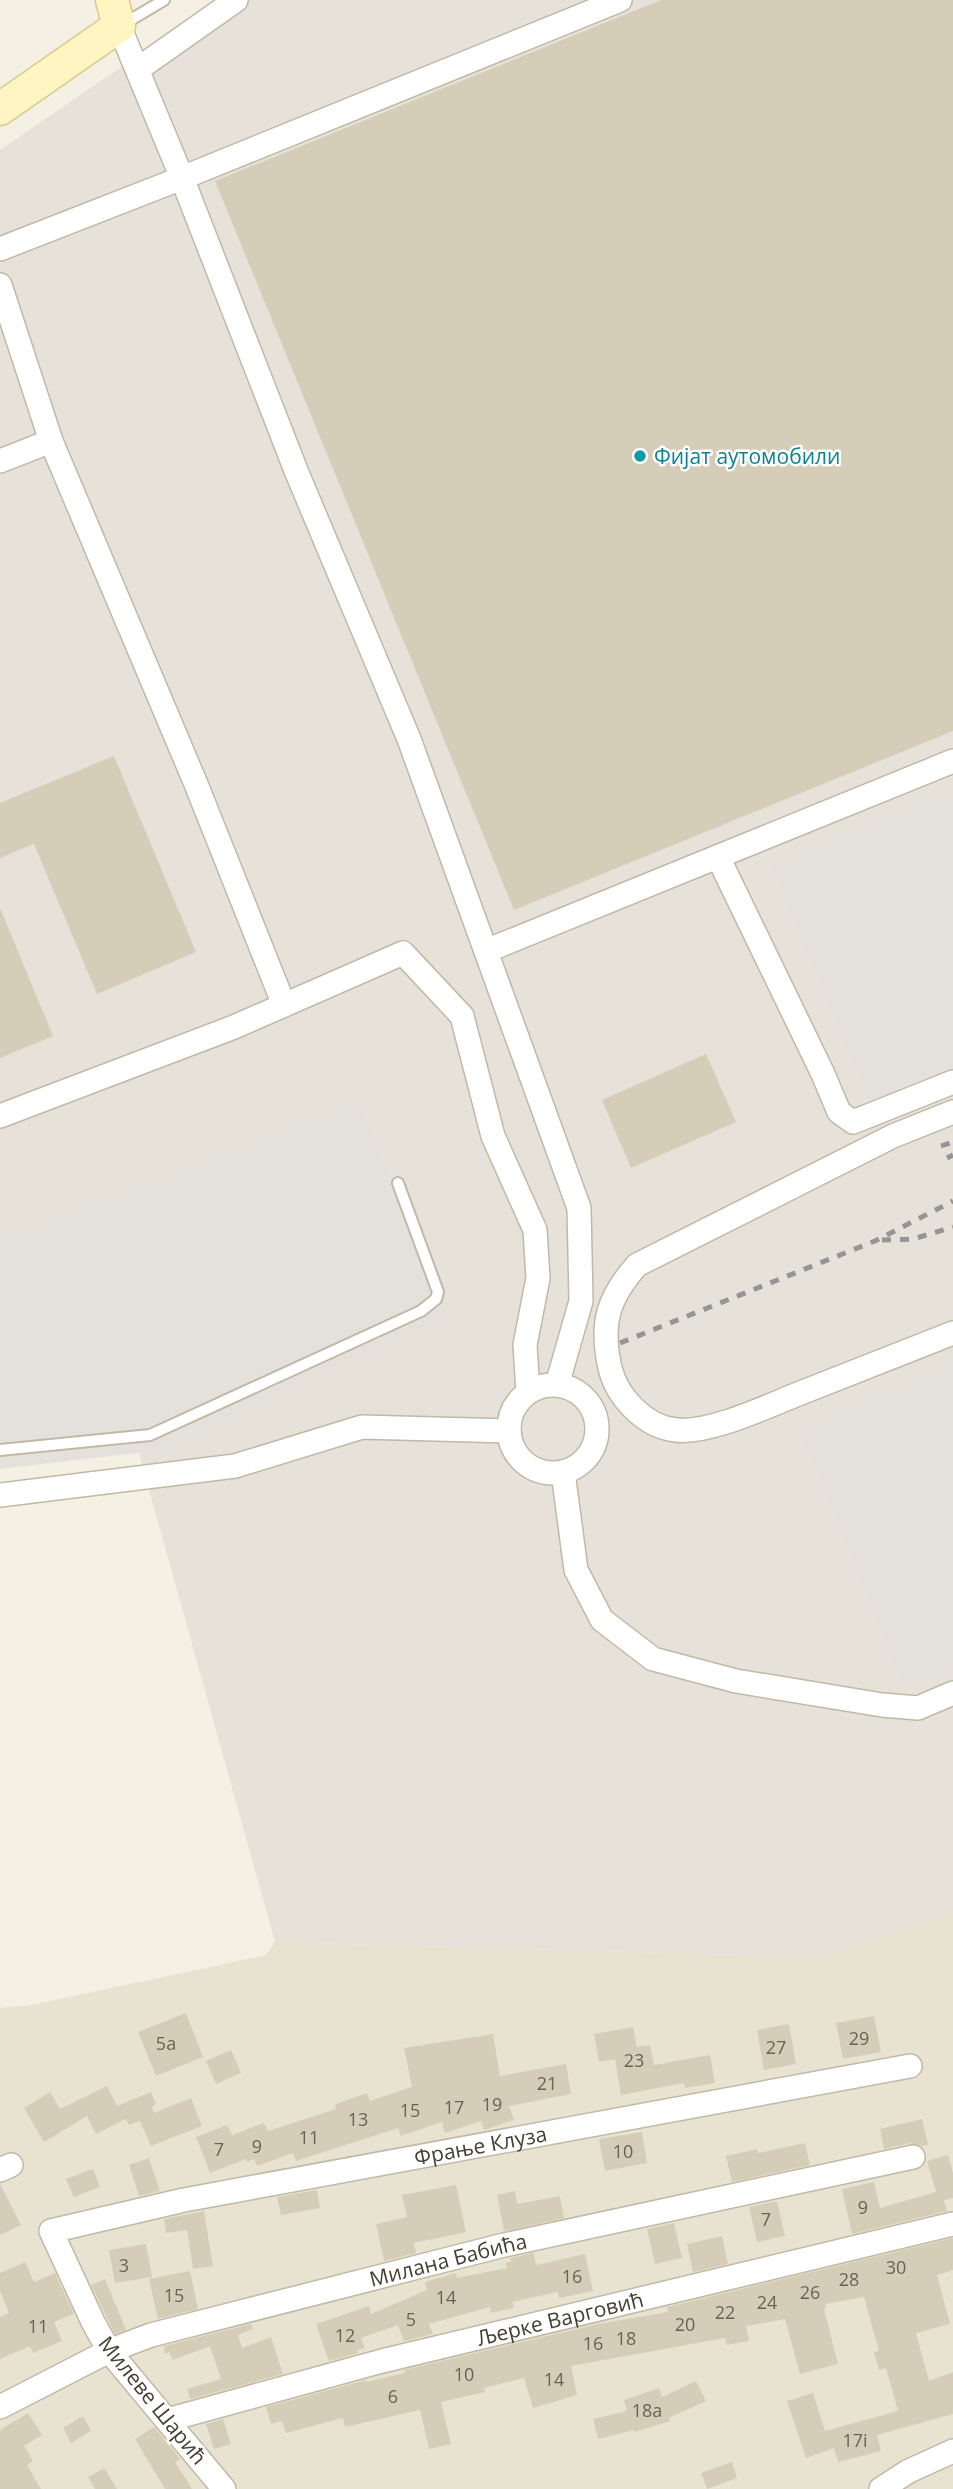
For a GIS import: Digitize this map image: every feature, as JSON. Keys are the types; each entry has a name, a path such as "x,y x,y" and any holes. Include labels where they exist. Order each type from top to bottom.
{"street":[{"path":"138,69 236,0"},
{"path":"0,249 620,0"},
{"path":"0,109 116,13 297,473 409,739 579,1208 581,1301 557,1385"},
{"path":"0,285 51,441 191,772 284,1005"},
{"path":"0,461 51,441"},
{"path":"486,951 953,761"},
{"path":"718,857 824,1074 839,1112 853,1122 953,1082"},
{"path":"0,1116 234,1027 403,953 462,1016 493,1136 535,1230 538,1278 524,1345 528,1392"},
{"path":"953,1112 893,1136 637,1265 618,1286 608,1311 606,1335 613,1381 622,1396 639,1413 656,1423 674,1430 694,1430 762,1408 953,1333"},
{"path":"557,1385 570,1388 587,1401 597,1419 598,1433 587,1458 576,1467 563,1472 548,1473 533,1469 520,1459 512,1446 509,1431 511,1416 517,1403 528,1392 542,1386 557,1385"},
{"path":"0,1496 235,1466 362,1427 509,1431"},
{"path":"563,1472 576,1570 602,1620 653,1659 736,1681 881,1705 918,1707 953,1693"},
{"name":"Фрање Клуза","path":"51,2231 197,2197 911,2066"},
{"name":"Милана Бабића","path":"0,2407 109,2351 151,2334 504,2245 913,2157"},
{"name":"Љерке Варговић","path":"167,2420 382,2361 953,2224"},
{"name":"Милеве Шарић","path":"51,2231 109,2351 224,2489"},
{"path":"881,2489 953,2451"}],"lane":[{"path":"116,13 164,0"},
{"path":"0,1450 150,1435 421,1311 436,1299 438,1292 398,1183"}],"shaded area":[{"path":"219,0 953,0 953,1913 821,1957 275,1942 138,1450 0,1456 0,150"},
{"path":"953,793 953,1066 869,1101 772,866"},
{"path":"359,1104 448,1314 161,1450 0,1469 0,1243"},
{"path":"953,1368 953,1668 905,1688 800,1430"},
{"path":"953,1913 953,2489 0,2489 0,2008 36,2004 266,1955 275,1942 821,1957"}],"building":[{"name":"Фијат аутомобили","path":"661,0 953,0 953,731 514,910 215,181"},
{"path":"114,756 196,952 97,994 34,844 0,858 0,803"},
{"path":"0,908 53,1036 0,1058"},
{"path":"706,1054 736,1122 631,1168 602,1100"},
{"path":"186,2013 203,2057 156,2076 138,2032"},
{"path":"874,2016 881,2052 843,2059 836,2023"},
{"path":"789,2024 796,2064 764,2070 757,2030"},
{"path":"633,2027 637,2047 650,2045 654,2065 710,2055 715,2083 685,2088 684,2083 621,2095 615,2059 599,2062 594,2034"},
{"path":"493,2034 500,2076 566,2064 571,2094 509,2106 514,2120 484,2130 481,2121 445,2133 442,2122 401,2136 398,2128 296,2161 293,2153 257,2166 254,2159 247,2162 246,2159 210,2173 196,2137 227,2125 232,2135 264,2123 268,2131 336,2109 335,2104 367,2093 370,2101 412,2087 404,2048"},
{"path":"231,2050 241,2073 216,2084 206,2061"},
{"path":"107,2086 117,2106 151,2092 156,2104 152,2107 154,2113 191,2098 202,2126 151,2146 140,2121 129,2125 126,2119 96,2134 87,2116 44,2142 24,2108 50,2092 60,2109"},
{"path":"922,2119 928,2145 910,2143 884,2149 880,2129"},
{"path":"642,2132 647,2163 605,2171 599,2139"},
{"path":"805,2143 810,2165 732,2182 726,2156 757,2149 758,2153"},
{"path":"948,2155 953,2173 953,2198 944,2200 947,2211 852,2234 842,2189 874,2182 880,2208 936,2192 927,2161"},
{"path":"149,2158 160,2191 139,2196 129,2165"},
{"path":"93,2169 100,2187 74,2197 66,2179"},
{"path":"0,2184 21,2225 0,2235"},
{"path":"456,2185 466,2232 414,2243 416,2253 384,2261 376,2224 407,2217 402,2195"},
{"path":"317,2190 320,2208 281,2215 277,2197"},
{"path":"515,2191 517,2204 560,2196 564,2218 504,2231 497,2195"},
{"path":"777,2201 785,2236 757,2242 749,2207"},
{"path":"204,2211 213,2266 193,2269 187,2230 166,2233 164,2219"},
{"path":"674,2223 682,2258 655,2264 647,2229"},
{"path":"722,2236 728,2264 693,2272 687,2244"},
{"path":"953,2238 953,2270 937,2275 950,2324 916,2333 929,2381 953,2372 953,2414 877,2435 881,2451 838,2462 834,2448 806,2458 787,2401 813,2393 825,2431 898,2411 886,2368 879,2370 874,2352 879,2351 864,2297 825,2304 838,2364 800,2374 785,2319 746,2326 749,2341 727,2345 725,2338 571,2366 577,2395 533,2408 524,2378 484,2388 485,2392 441,2402 451,2444 429,2449 420,2410 345,2427 343,2418 286,2433 282,2421 271,2424 266,2407 366,2380 405,2373 404,2370 598,2324 668,2312 667,2307"},
{"path":"146,2244 152,2277 115,2283 109,2250"},
{"path":"534,2253 536,2265 585,2254 593,2291 559,2298 558,2292 512,2302 514,2308 491,2313 490,2307 429,2324 433,2334 404,2341 398,2325 361,2338 365,2348 357,2351 358,2353 329,2361 316,2324 369,2306 371,2314 427,2290 425,2282 456,2273 457,2278 507,2268 506,2263 511,2262 510,2258"},
{"path":"25,2262 34,2282 55,2273 74,2314 54,2322 62,2341 33,2353 30,2346 0,2359 0,2317 9,2313 0,2291 0,2273"},
{"path":"190,2271 198,2309 158,2319 149,2279"},
{"path":"105,2279 126,2330 115,2334 91,2285"},
{"path":"251,2324 253,2329 238,2335 242,2348 271,2337 283,2374 190,2399 187,2389 221,2379 210,2346 173,2360 169,2352 165,2354 164,2346"},
{"path":"696,2381 706,2401 669,2418 670,2421 635,2432 634,2430 598,2439 593,2419 627,2411 624,2400 659,2388 662,2397"},
{"path":"28,2413 42,2435 24,2446 33,2461 27,2465 41,2489 0,2489 0,2430"},
{"path":"83,2416 91,2431 71,2443 63,2428"},
{"path":"223,2419 231,2444 214,2449 206,2424"},
{"path":"154,2427 180,2459 175,2462 192,2489 165,2489 135,2439"},
{"path":"732,2462 737,2478 707,2489 701,2473"},
{"path":"104,2468 117,2489 95,2489 88,2477"}],"railway":[{"path":"941,1146 953,1142"},
{"path":"947,1158 953,1155"},
{"path":"620,1343 875,1241 953,1201"},
{"path":"882,1240 913,1239 953,1227"}],"place":[{"name":"Фијат аутомобили","path":"640,456"}]}
